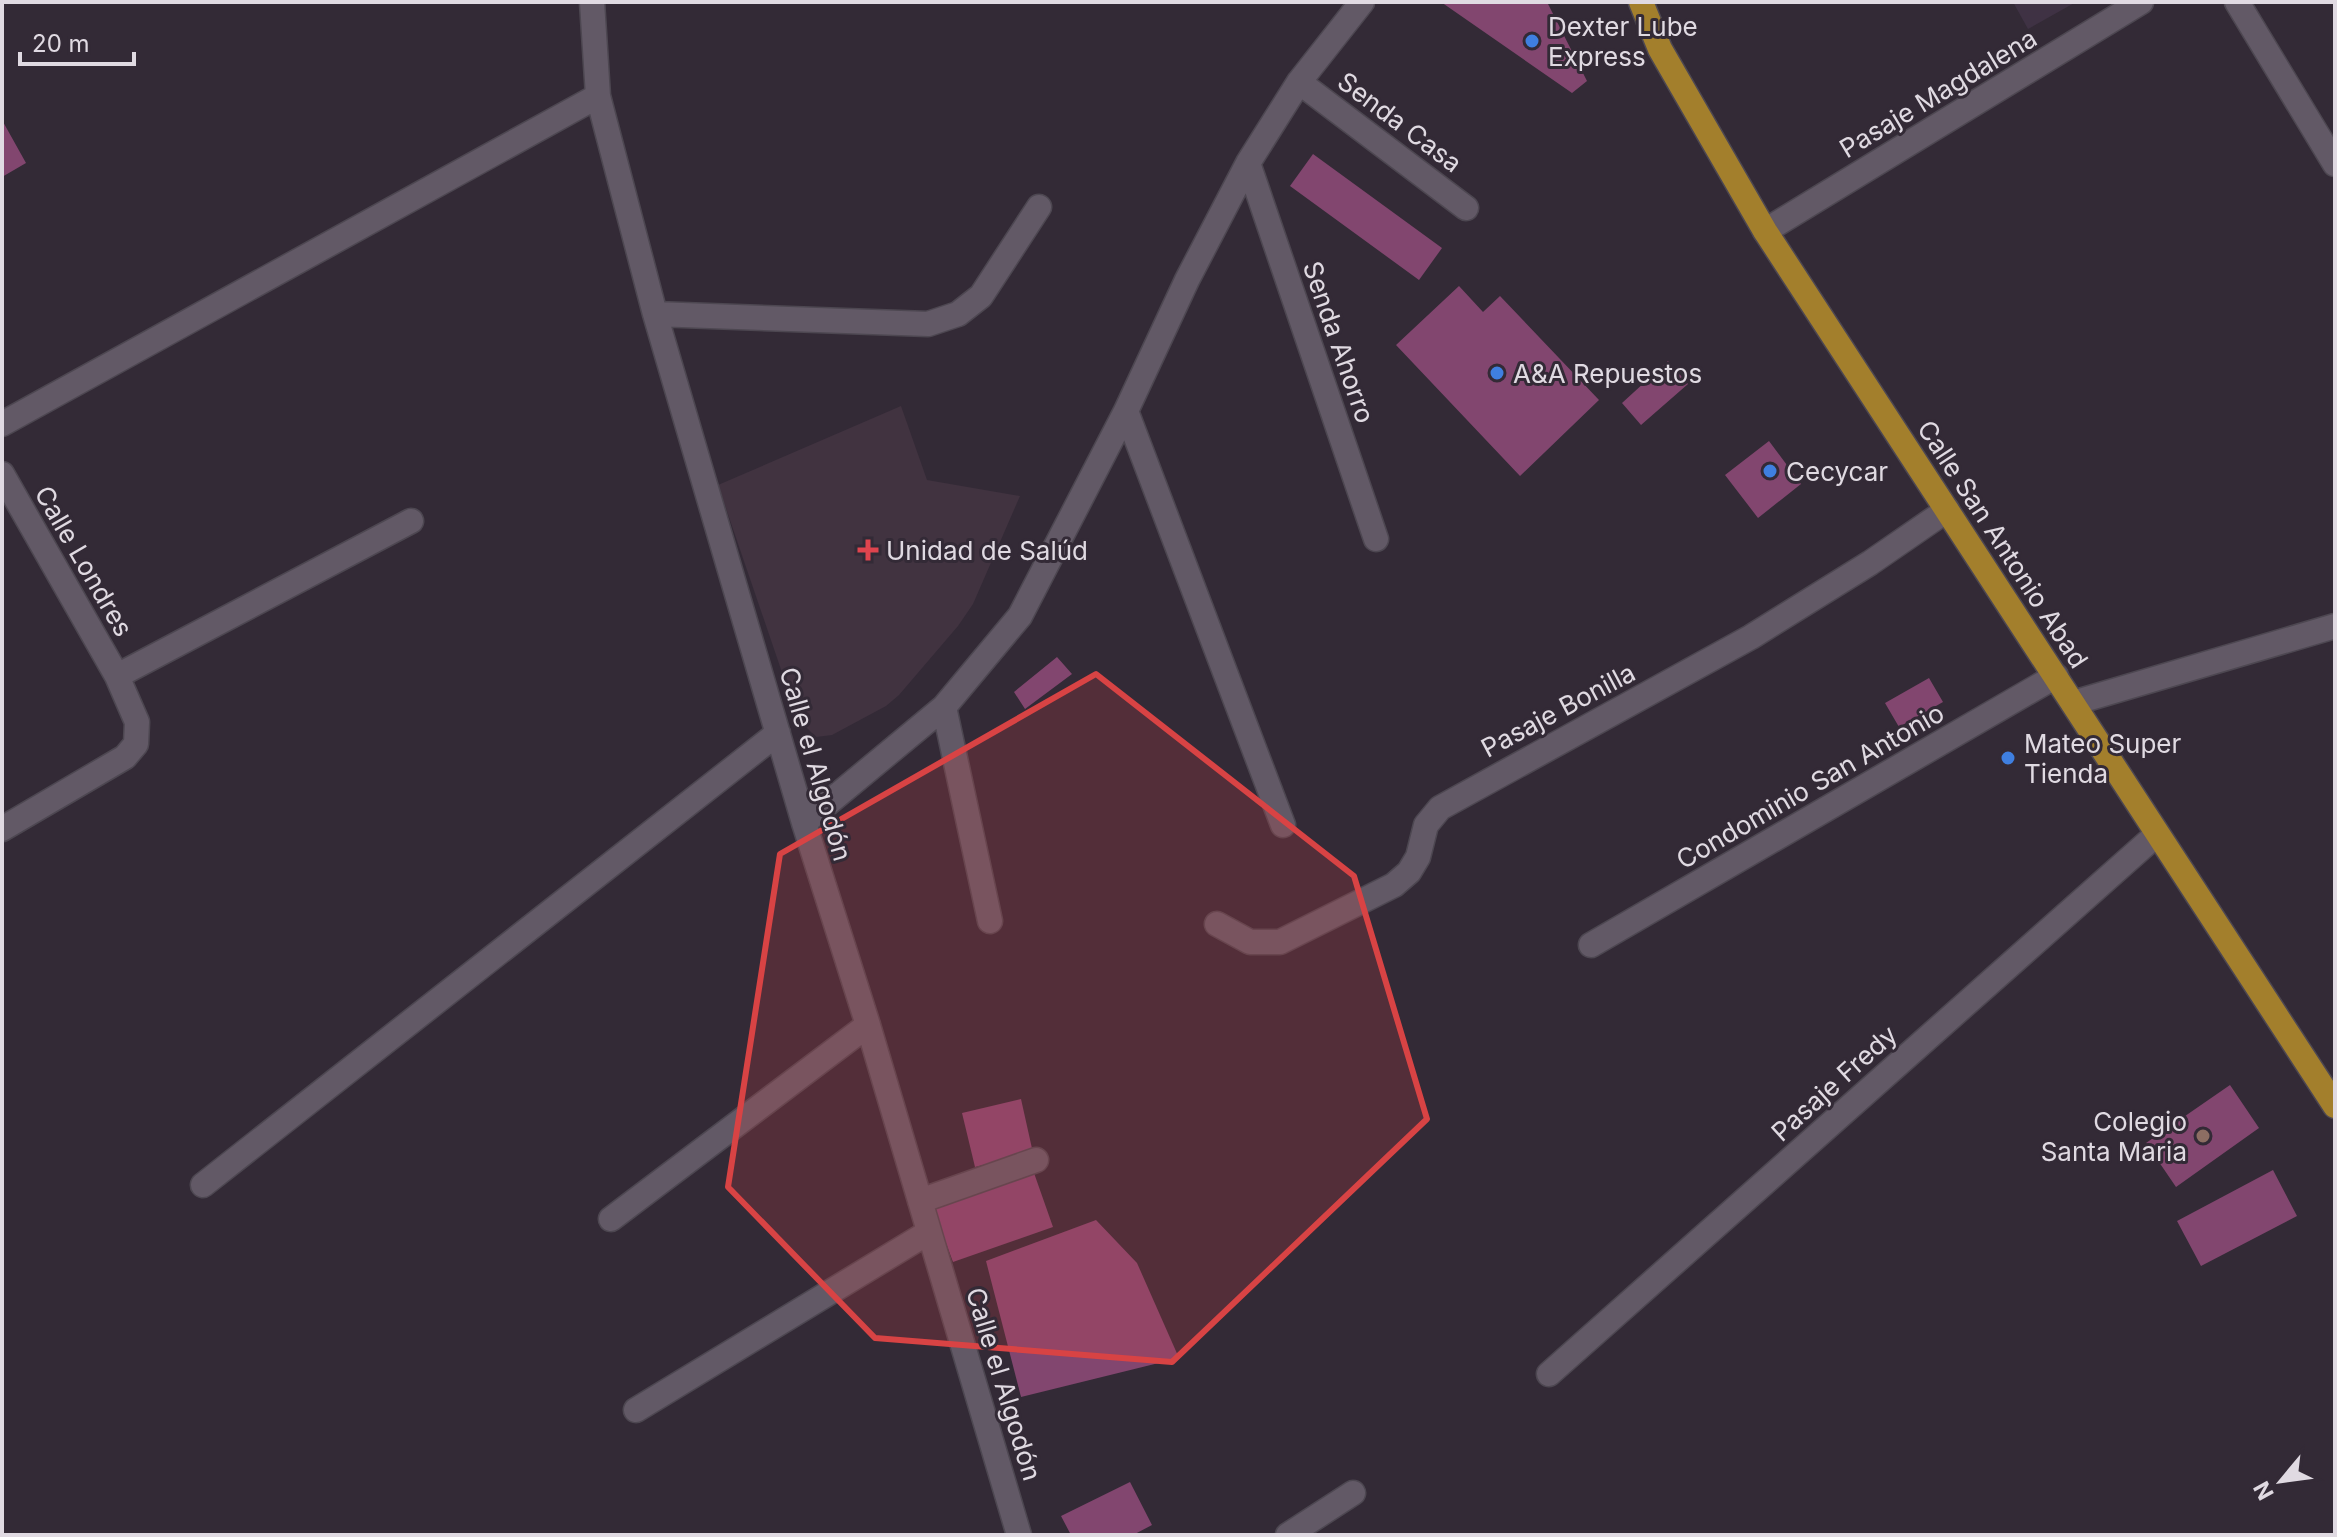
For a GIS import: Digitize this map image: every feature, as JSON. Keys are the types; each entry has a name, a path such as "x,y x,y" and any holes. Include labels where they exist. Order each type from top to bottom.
{"main road":[{"name":"Calle San Antonio Abad","path":"1641,2 1660,49 1765,231 2335,1106"}],"street":[{"name":"Calle el Algodón","path":"592,2 598,96 655,314 804,823 868,1025 1019,1535"},
{"path":"804,823 944,707 1020,616 1126,411 1187,280 1248,163 1299,82 1362,2"},
{"name":"Pasaje Magdalena","path":"1765,231 2141,2"},
{"path":"2237,2 2335,164"},
{"name":"Senda Casa","path":"1299,82 1466,208"},
{"path":"2,424 598,96"},
{"name":"Senda Ahorro","path":"1248,163 1376,539"},
{"path":"655,314 928,324 958,314 981,296 1039,207"},
{"path":"1126,411 1283,825"},
{"name":"Calle Londres","path":"2,474 117,676 137,722 136,744 125,757 2,829"},
{"name":"Pasaje Bonilla","path":"1217,924 1250,942 1280,942 1394,885 1409,872 1418,857 1426,825 1440,808 1751,637 1870,563 1947,510"},
{"path":"117,676 411,521"},
{"path":"2073,703 2335,626"},
{"name":"Condominio San Antonio","path":"1591,945 2056,676"},
{"path":"944,707 990,921"},
{"path":"203,1185 778,733"},
{"name":"Pasaje Fredy","path":"1549,1374 2156,835"},
{"path":"611,1219 868,1025"},
{"path":"920,1201 1036,1160"},
{"path":"636,1410 929,1232"},
{"path":"1288,1535 1353,1493"}],"highlighted area":[{"path":"1096,674 1354,876 1427,1119 1172,1362 875,1338 728,1187 780,854"}],"shaded area":[{"path":"2013,2 2076,2 2028,29"},
{"name":"Unidad de Salúd","path":"901,406 927,480 1020,496 973,604 958,626 886,706 832,735 816,737 804,725 788,690 718,485"}],"building":[{"name":"Dexter Lube Express","path":"1441,2 1547,2 1587,81 1572,93"},
{"path":"2,120 26,163 2,177"},
{"path":"1313,154 1442,248 1419,280 1290,186"},
{"name":"A&A Repuestos","path":"1459,286 1483,312 1500,296 1599,400 1520,476 1396,345"},
{"path":"1668,361 1688,384 1641,425 1622,403"},
{"path":"1769,441 1801,484 1758,518 1725,475"},
{"path":"1057,657 1072,674 1025,709 1014,692"},
{"path":"1929,678 1943,702 1899,727 1885,703"},
{"name":"Colegio Santa Maria","path":"2230,1085 2259,1128 2176,1187 2146,1143"},
{"path":"1021,1099 1033,1153 975,1167 962,1113"},
{"path":"2273,1170 2297,1216 2201,1266 2177,1221"},
{"path":"1034,1173 1053,1227 953,1262 933,1208"},
{"path":"1096,1220 1137,1263 1179,1358 1021,1397 986,1261"},
{"path":"1130,1482 1152,1525 1133,1535 1071,1535 1061,1516"}],"place":[{"name":"Dexter Lube Express","path":"1532,41"},
{"name":"A&A Repuestos","path":"1497,373"},
{"name":"Cecycar","path":"1770,471"},
{"name":"Unidad de Salúd","path":"868,550"},
{"name":"Mateo Super Tienda","path":"2008,758"},
{"name":"Colegio Santa Maria","path":"2203,1136"}]}
